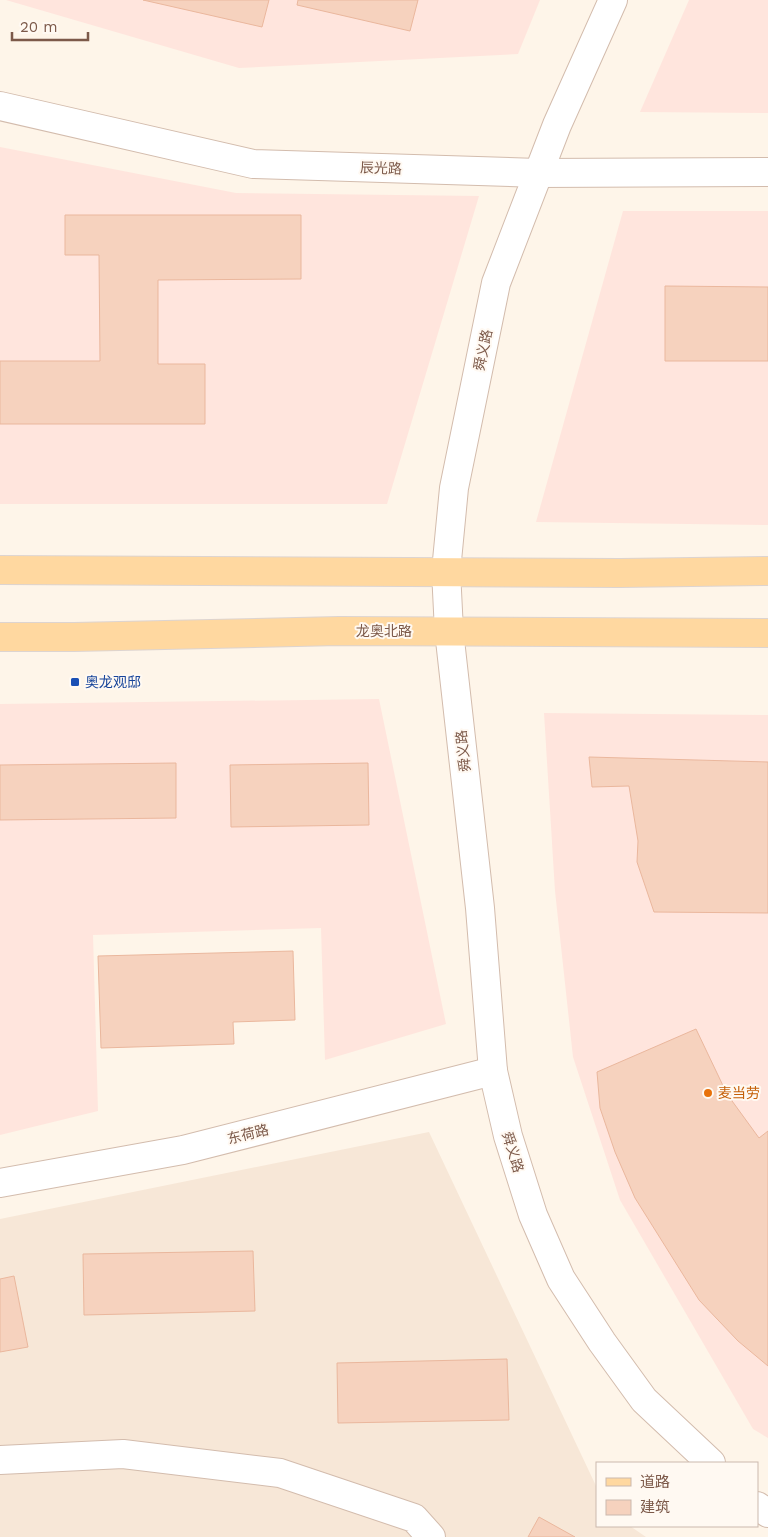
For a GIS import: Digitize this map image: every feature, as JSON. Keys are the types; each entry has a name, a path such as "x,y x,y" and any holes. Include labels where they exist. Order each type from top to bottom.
{"main road":[{"path":"0,570 768,571"},
{"name":"龙奥北路","path":"0,637 339,631 768,633"}],"street":[{"name":"舜义路","path":"613,0 556,125 496,283 454,488 446,571 449,631 480,908 493,1071 508,1136 532,1215 561,1279 602,1342 644,1400 710,1462"},
{"name":"辰光路","path":"0,106 253,164 538,173 768,172"},
{"name":"东荷路","path":"0,1183 183,1150 493,1071"},
{"path":"0,1460 123,1454 280,1473 414,1518 430,1537"}],"shaded area":[{"path":"6,0 540,0 518,54 239,68"},
{"path":"689,0 768,0 768,113 640,112"},
{"path":"0,147 236,193 479,196 387,504 0,504"},
{"path":"623,211 768,211 768,525 536,522"},
{"path":"379,699 446,1024 325,1060 321,928 93,935 98,1111 0,1135 0,704"},
{"path":"544,713 768,715 768,1438 753,1429 620,1200 573,1057 555,891"},
{"path":"429,1132 596,1486 596,1527 631,1527 646,1537 0,1537 0,1219"}],"building":[{"path":"143,0 269,0 262,27"},
{"path":"298,0 418,0 410,31 297,5"},
{"path":"65,215 301,215 301,279 158,280 158,364 205,364 205,424 0,424 0,361 100,361 99,255 65,255"},
{"path":"665,286 768,287 768,361 665,361"},
{"path":"589,757 768,762 768,913 654,912 637,862 638,841 629,786 592,787"},
{"path":"176,763 176,818 0,820 0,765"},
{"path":"368,763 369,825 231,827 230,765"},
{"path":"293,951 295,1020 233,1022 234,1044 101,1048 98,956"},
{"path":"696,1029 727,1094 759,1138 768,1131 768,1366 738,1341 699,1300 635,1198 615,1152 600,1108 597,1072"},
{"path":"253,1251 255,1311 84,1315 83,1254"},
{"path":"14,1276 28,1347 0,1352 0,1279"},
{"path":"507,1359 509,1420 338,1423 337,1363"},
{"path":"539,1517 575,1537 528,1537"}],"place":[{"name":"奥龙观邸","path":"75,682"},
{"name":"麦当劳","path":"708,1093"}]}
